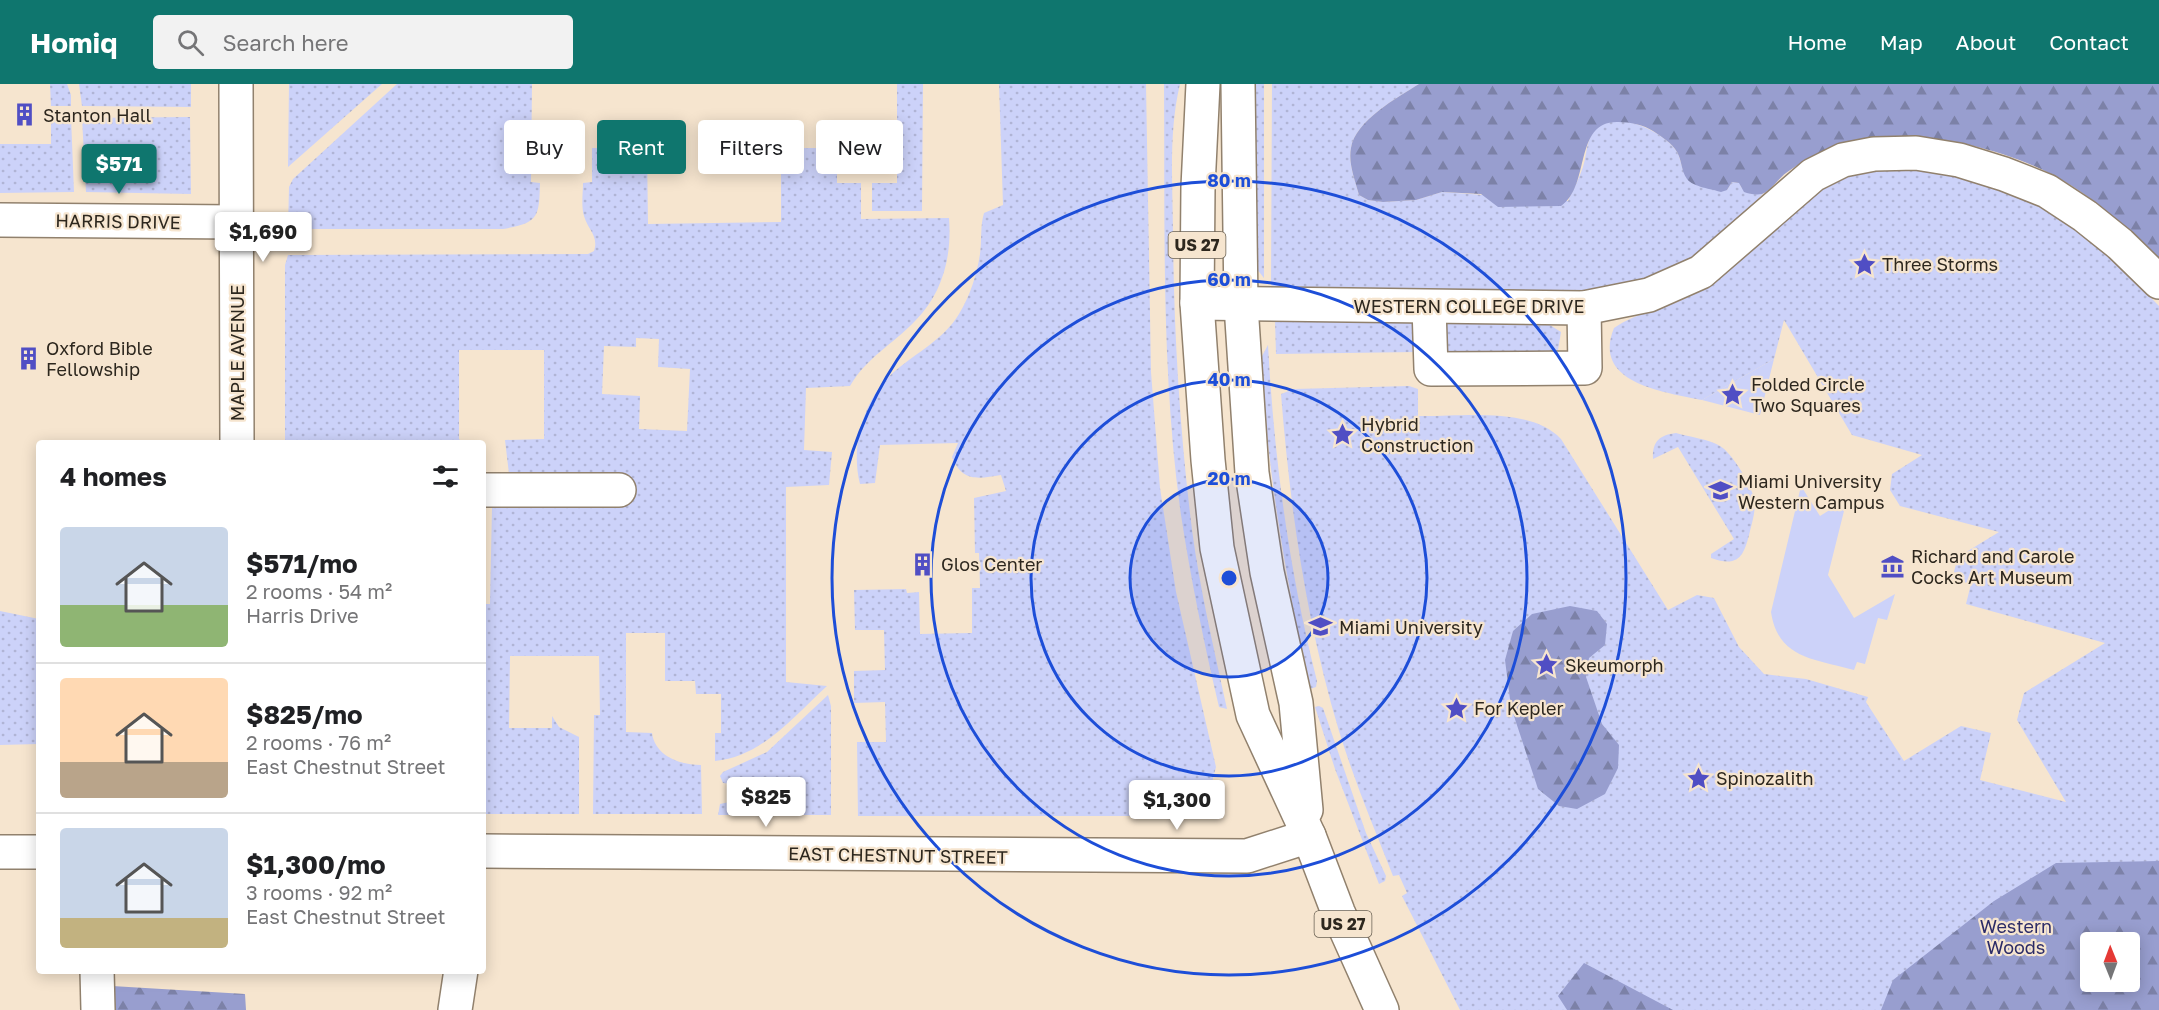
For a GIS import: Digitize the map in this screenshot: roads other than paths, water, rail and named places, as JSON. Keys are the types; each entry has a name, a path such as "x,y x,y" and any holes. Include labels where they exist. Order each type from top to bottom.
{"main road":[{"name":"MAPLE AVENUE","path":"236,84 237,440"},
{"name":"US 27","path":"1203,84 1198,187 1197,303 1208,460 1217,548 1253,716 1309,836 1338,912 1382,1010"},
{"name":"US 27","path":"1238,84 1241,305 1252,473 1267,572 1296,703 1309,836"},
{"name":"WESTERN COLLEGE DRIVE","path":"1197,303 1584,308 1648,295 1701,272 1812,175 1843,160 1874,154 1916,153 1959,160 2047,191 2085,216 2120,244 2159,282"},
{"name":"HARRIS DRIVE","path":"0,220 237,222"},
{"path":"1429,307 1431,369 1585,368 1584,308"},
{"path":"486,490 619,490"},
{"name":"EAST CHESTNUT STREET","path":"486,851 1247,856 1309,836"},
{"path":"0,852 36,852"},
{"path":"96,974 98,1010"},
{"path":"455,1010 460,974"}],"place":[{"name":"Stanton Hall","path":"25,115"},
{"name":"Three Storms","path":"1864,264"},
{"name":"Oxford Bible Fellowship","path":"28,358"},
{"name":"Folded Circle Two Squares","path":"1733,394"},
{"name":"Hybrid Construction","path":"1343,434"},
{"name":"Miami University Western Campus","path":"1720,491"},
{"name":"Glos Center","path":"923,564"},
{"name":"Richard and Carole Cocks Art Museum","path":"1893,566"},
{"name":"Miami University","path":"1321,627"},
{"name":"Skeumorph","path":"1547,665"},
{"name":"For Kepler","path":"1456,708"},
{"name":"Spinozalith","path":"1698,778"}],"park label":[{"name":"Western Woods","path":"2016,936"}]}
